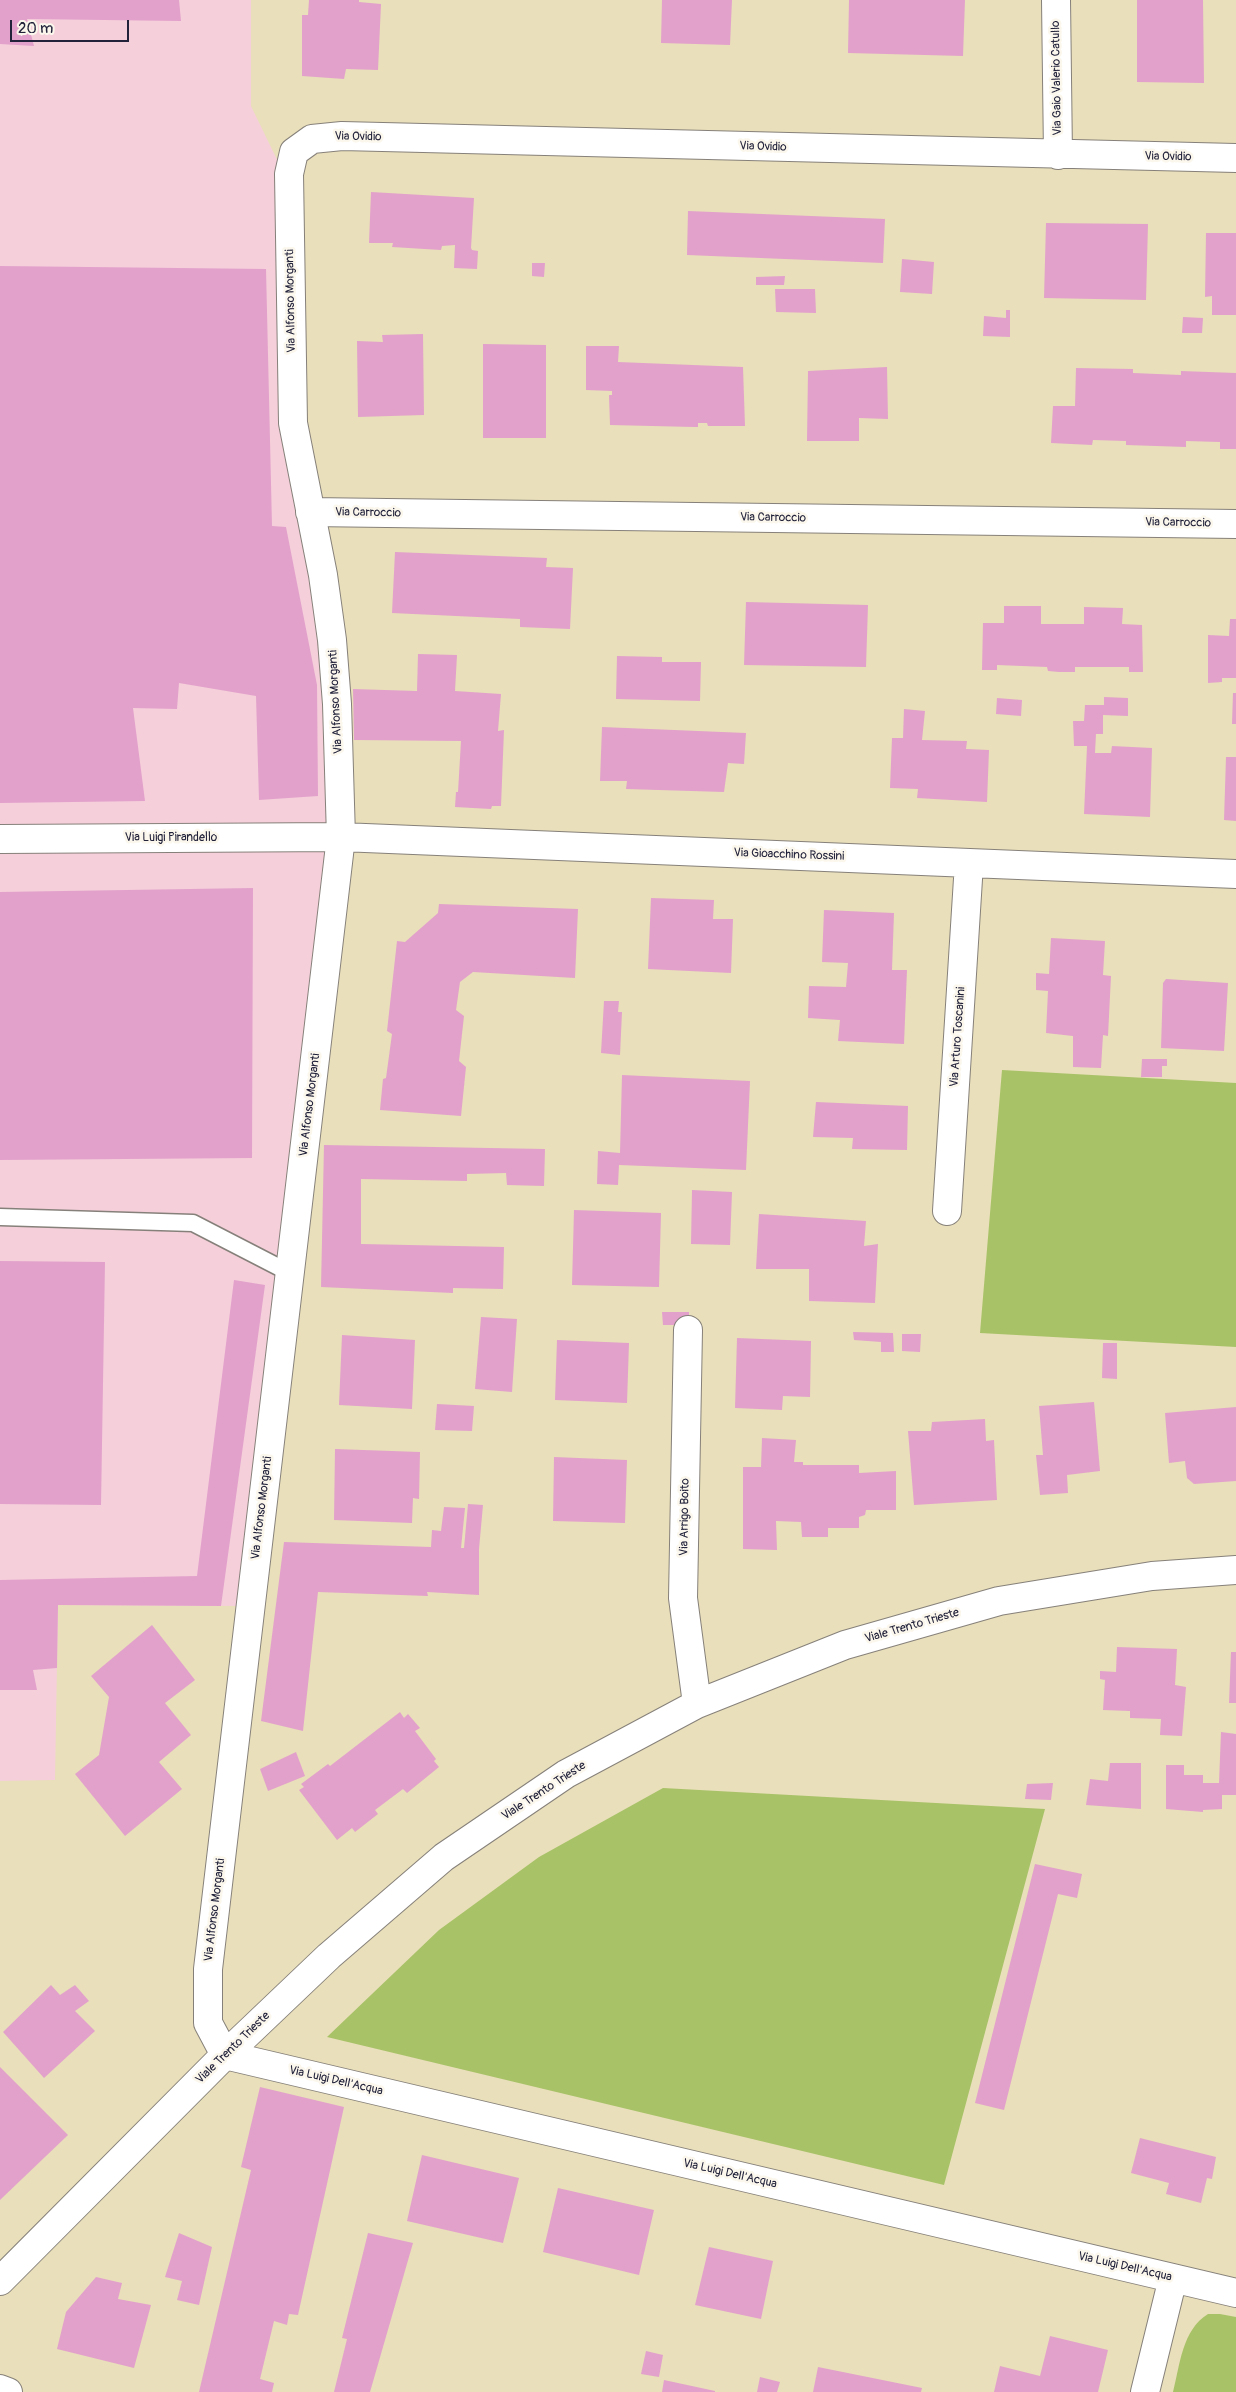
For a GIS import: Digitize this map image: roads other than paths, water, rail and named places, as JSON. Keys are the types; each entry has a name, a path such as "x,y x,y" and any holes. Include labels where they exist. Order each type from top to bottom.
{"street":[{"name":"Via Gaio Valerio Catullo","path":"1056,0 1058,155"},
{"name":"Via Ovidio","path":"294,152 312,139 342,136 1236,158"},
{"name":"Via Alfonso Morganti","path":"225,2055 208,2023 208,1969 341,836 338,704 334,656 322,576 292,410 289,174 294,152"},
{"name":"Via Carroccio","path":"310,512 1236,524"},
{"name":"Via Luigi Pirandello","path":"0,839 341,836"},
{"name":"Via Gioacchino Rossini","path":"341,836 1236,874"},
{"name":"Via Arturo Toscanini","path":"947,1210 969,863"},
{"name":"Via Arrigo Boito","path":"688,1330 683,1598 697,1704"},
{"name":"Viale Trento Trieste","path":"0,2281 225,2055 329,1956 444,1857 566,1774 697,1704 845,1645 999,1601 1152,1576 1236,1570"},
{"name":"Via Luigi Dell'Acqua","path":"225,2055 1236,2293"},
{"path":"1145,2392 1173,2278"},
{"path":"0,2389 8,2392"}],"lane":[{"path":"0,1217 193,1223 290,1273"}]}
